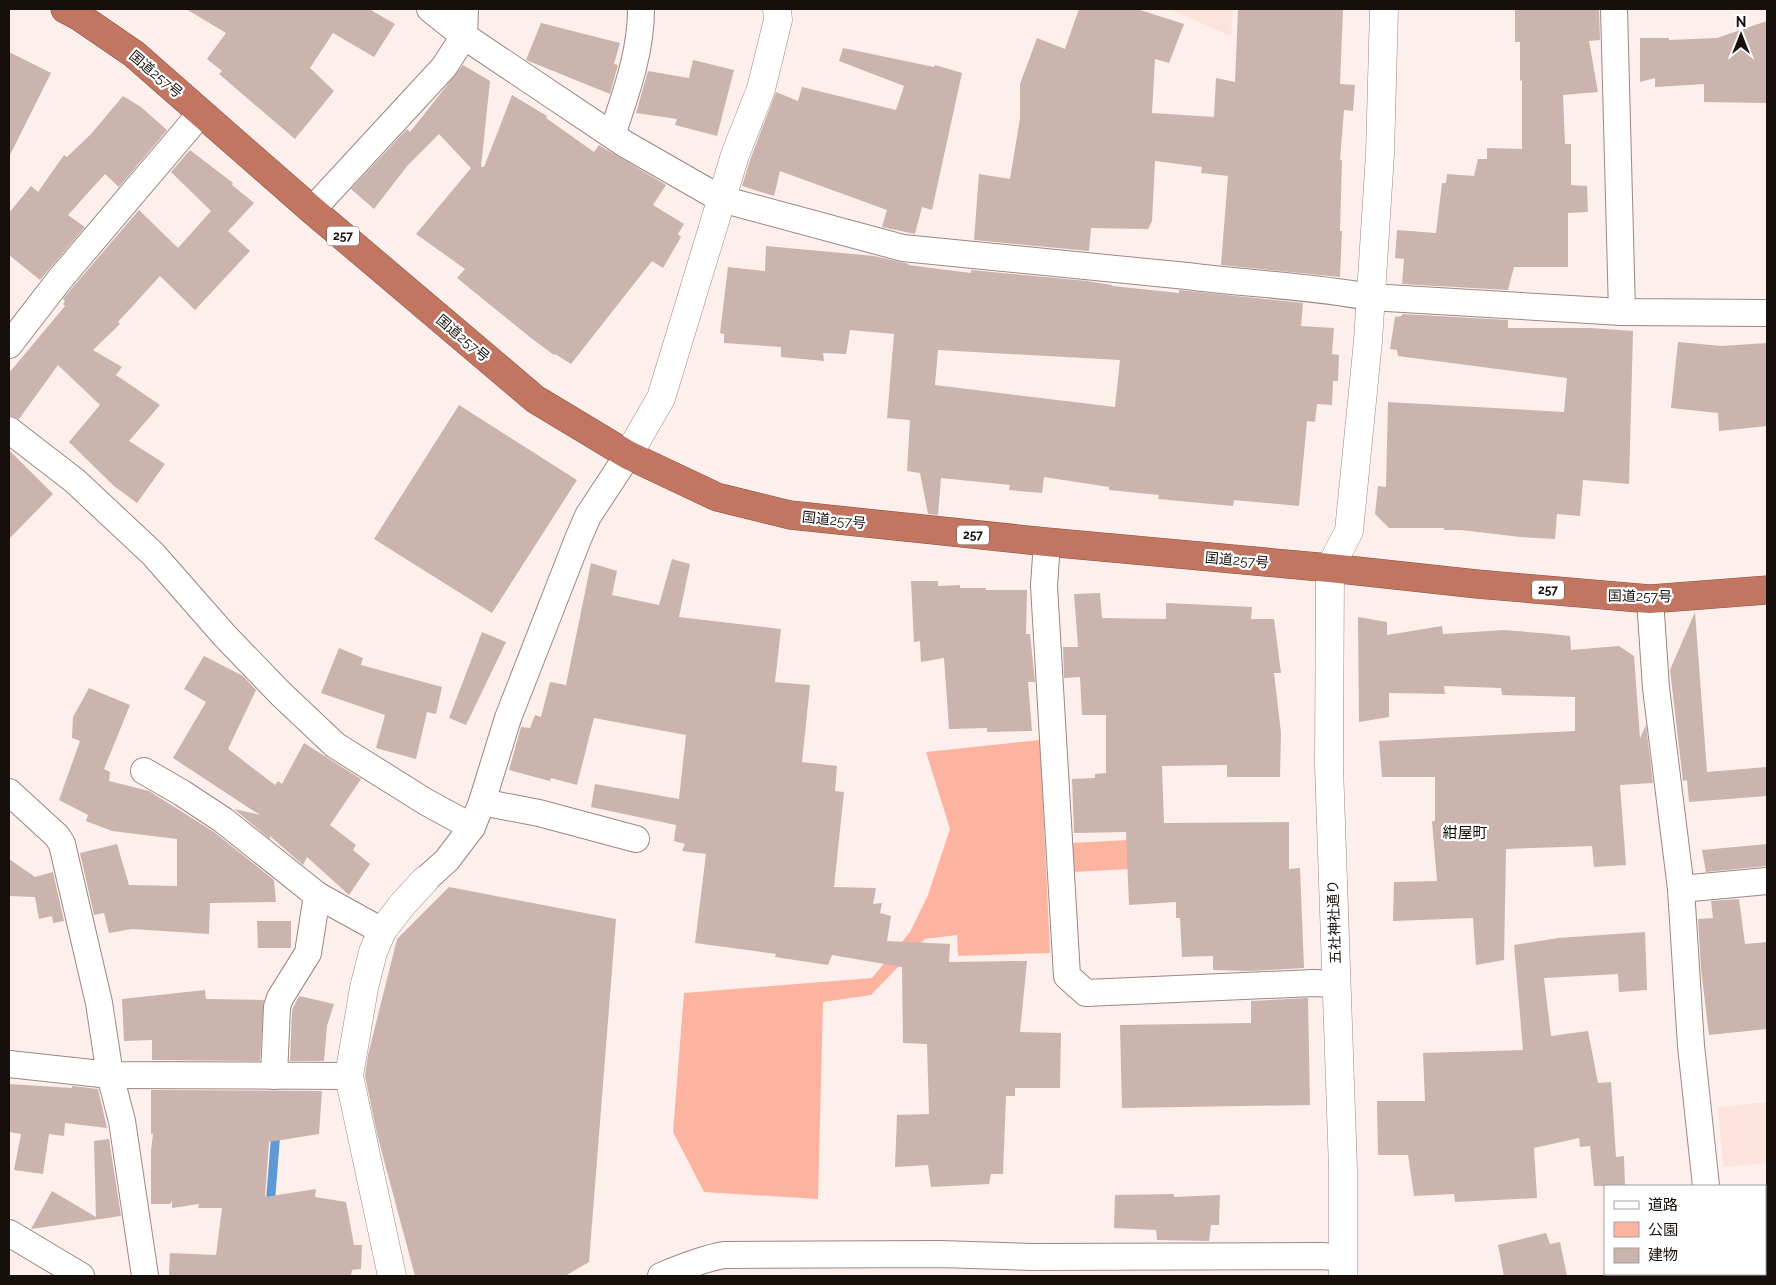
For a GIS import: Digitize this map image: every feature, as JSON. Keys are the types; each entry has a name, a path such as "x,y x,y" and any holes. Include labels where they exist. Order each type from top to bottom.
{"highway":[{"name":"国道257号","path":"76,11 134,54 312,210 535,400 628,455 717,497 790,515 1477,584 1650,599 1767,590"}],"street":[{"path":"430,9 464,36 612,135 721,199 903,248 1231,282 1339,291 1370,297 1622,312 1767,314"},
{"path":"312,210 444,67 464,36 466,9"},
{"path":"612,135 632,76 641,27 641,9"},
{"path":"392,1276 362,1145 349,1076 368,968 382,931 402,904 447,860 472,827 482,802 508,718 588,516 628,455 660,398 683,330 721,199 761,89 778,20 777,9"},
{"path":"1330,568 1349,531 1370,297 1380,154 1384,9"},
{"path":"1614,9 1622,312"},
{"path":"9,345 60,279 201,112"},
{"path":"9,430 75,481 153,554 225,636 281,694 335,745 426,802 472,827"},
{"path":"1046,542 1044,586 1067,976 1086,993 1314,983 1336,984"},
{"name":"五社神社通り","path":"1330,568 1329,766 1343,1169 1343,1267"},
{"path":"1650,599 1656,688 1681,889 1691,1046 1706,1185"},
{"path":"144,771 223,820 317,895 382,931"},
{"path":"9,792 57,836 62,844 99,1003 110,1074 122,1121 145,1276"},
{"path":"482,802 539,813 636,839"},
{"path":"1681,889 1767,881"},
{"path":"274,1076 277,1007 280,998 308,953 317,895"},
{"path":"9,1064 110,1074 349,1076"},
{"path":"9,1233 81,1276"},
{"path":"661,1276 687,1265 724,1255 1322,1256 1343,1267"}],"shaded area":[{"path":"1169,9 1233,9 1231,36"},
{"path":"1767,1102 1767,1163 1723,1167 1718,1107"}],"green space":[{"path":"1040,740 1050,953 958,956 957,935 925,939 871,995 823,1002 818,1199 704,1192 673,1132 684,993 872,978 910,932 928,895 950,829 926,752"},
{"path":"1147,839 1148,868 1072,872 1071,843"}],"building":[{"path":"186,9 369,9 395,24 374,57 333,33 310,68 334,91 295,139 219,74 222,71 207,59 226,33"},
{"path":"1079,9 1137,9 1184,24 1169,63 1155,59 1152,113 1214,117 1216,78 1235,82 1238,9 1343,9 1340,84 1355,85 1353,111 1344,110 1340,160 1342,160 1340,231 1342,231 1340,277 1221,265 1228,176 1201,173 1202,167 1155,161 1152,221 1148,229 1091,228 1089,251 974,240 979,174 1010,179 1020,118 1020,84 1037,38 1065,49"},
{"path":"1515,9 1599,9 1600,40 1589,41 1598,92 1563,95 1565,144 1571,144 1571,185 1587,186 1588,212 1568,213 1568,267 1514,267 1508,290 1402,284 1404,259 1395,258 1397,230 1436,233 1442,183 1446,183 1447,174 1474,176 1478,159 1487,159 1487,148 1522,149 1522,80 1520,81 1520,42 1515,42"},
{"path":"1767,21 1767,103 1704,102 1704,84 1655,87 1655,78 1640,82 1640,38 1669,38 1669,40 1717,38"},
{"path":"541,23 620,43 614,64 618,65 610,94 526,60"},
{"path":"843,48 934,67 935,65 962,73 932,210 922,207 915,234 882,227 887,210 780,171 774,196 742,186 776,92 798,101 802,87 896,110 904,86 839,61"},
{"path":"9,52 51,73 9,157"},
{"path":"693,60 734,70 717,136 675,125 677,119 636,113 648,71 689,78"},
{"path":"463,65 490,81 481,167 484,167 512,95 547,116 546,118 594,152 599,145 666,185 653,205 684,224 678,234 681,237 663,268 652,261 571,364 554,355 531,338 457,278 465,269 416,234 471,168 439,134 408,165 374,209 351,189 407,129 410,132"},
{"path":"123,96 141,107 167,130 119,187 105,174 68,215 85,227 40,280 9,255 9,213 31,186 38,192 64,155 67,157 91,134"},
{"path":"190,150 233,183 232,185 254,203 228,231 250,251 195,310 160,276 118,322 120,324 93,350 122,367 116,375 160,405 129,441 165,464 137,503 114,486 69,442 100,405 58,365 19,419 9,415 9,373 65,306 63,299 139,210 178,248 211,211 171,172"},
{"path":"766,246 874,256 908,265 971,273 971,270 1087,281 1112,286 1179,293 1179,290 1303,303 1301,326 1334,328 1332,354 1339,355 1338,381 1333,381 1332,405 1317,404 1315,422 1307,421 1299,506 1234,500 1233,506 1158,499 1159,495 1109,490 1109,487 1044,477 1042,493 1009,490 1010,485 941,478 938,515 928,514 920,473 907,471 910,420 887,418 894,334 850,330 846,354 823,353 824,361 781,357 781,347 724,343 724,334 720,333 728,267 765,271","holes":["938,350 1120,360 1115,407 935,385"]},
{"path":"1402,314 1508,320 1508,328 1591,328 1633,331 1629,484 1583,480 1580,516 1557,514 1555,539 1444,530 1444,528 1389,528 1375,514 1378,486 1386,487 1388,402 1564,412 1567,378 1398,356 1397,350 1390,349 1395,317 1402,316"},
{"path":"1678,342 1722,346 1767,343 1767,426 1719,431 1718,413 1671,408"},
{"path":"459,405 577,480 492,613 374,539"},
{"path":"9,450 53,494 9,539"},
{"path":"672,559 690,564 679,617 781,629 775,682 810,685 802,762 837,766 835,791 844,792 834,887 876,888 873,904 882,903 880,913 891,916 887,941 950,944 949,962 1027,961 1020,1032 1061,1033 1060,1088 1015,1088 1015,1096 1006,1096 1003,1174 991,1174 989,1184 931,1187 928,1165 895,1167 897,1115 929,1114 927,1044 903,1043 902,967 832,955 828,965 775,957 776,954 695,943 706,854 682,851 685,844 674,841 676,825 591,807 595,784 679,799 686,735 594,718 577,785 551,778 550,781 509,770 521,727 530,728 535,715 541,717 550,682 566,685 591,563 617,571 612,595 659,605"},
{"path":"911,581 938,581 938,586 960,585 960,588 1027,590 1026,634 1030,634 1035,682 1028,682 1032,731 987,732 987,728 949,729 944,658 921,662 920,641 914,642"},
{"path":"1100,593 1102,618 1166,619 1166,603 1252,607 1251,619 1274,619 1281,673 1274,673 1281,733 1280,777 1227,777 1227,765 1162,766 1164,823 1289,822 1289,869 1300,868 1304,968 1250,971 1213,970 1213,956 1182,957 1180,918 1176,918 1176,902 1129,905 1126,832 1074,833 1072,779 1095,778 1095,774 1106,773 1106,715 1082,715 1080,677 1064,678 1063,647 1078,647 1074,594"},
{"path":"1695,612 1707,772 1767,767 1767,796 1689,802 1687,780 1683,781 1670,670"},
{"path":"1358,617 1387,622 1387,635 1442,626 1443,634 1504,630 1552,634 1570,636 1571,650 1619,646 1634,656 1640,738 1646,725 1653,783 1620,785 1626,865 1594,867 1592,846 1506,849 1504,960 1476,965 1473,918 1393,921 1394,882 1437,881 1432,821 1435,821 1435,777 1382,777 1379,741 1575,731 1575,697 1502,695 1501,688 1444,686 1445,694 1389,693 1389,717 1359,722"},
{"path":"482,632 506,642 466,725 449,718"},
{"path":"339,648 363,658 361,665 442,687 436,714 427,712 416,759 376,748 385,715 321,693"},
{"path":"204,656 243,676 256,690 228,749 275,785 278,781 282,784 304,743 361,779 330,825 356,845 353,850 370,864 349,895 307,857 303,865 270,836 270,839 234,809 260,815 173,758 206,702 184,689"},
{"path":"89,688 130,705 104,769 110,772 109,781 149,791 214,832 274,880 276,902 210,903 209,934 132,929 109,933 104,913 94,915 80,853 117,844 129,885 177,886 177,839 112,831 86,821 88,815 59,800 80,741 72,738 73,717"},
{"path":"1767,844 1767,866 1706,872 1702,850"},
{"path":"9,859 35,877 53,872 64,921 53,923 52,916 39,919 35,897 9,896"},
{"path":"449,887 616,919 589,1262 565,1276 415,1276 377,1134 365,1076 368,1055 397,939"},
{"path":"1739,899 1745,944 1767,942 1767,1029 1709,1035 1701,969 1698,919 1713,918 1711,901"},
{"path":"257,921 291,921 291,948 258,948"},
{"path":"1645,932 1647,990 1619,992 1618,974 1544,978 1551,1036 1588,1031 1598,1083 1611,1082 1616,1157 1624,1156 1625,1185 1594,1186 1590,1146 1580,1147 1579,1138 1534,1148 1537,1198 1455,1202 1454,1194 1414,1196 1408,1155 1378,1155 1377,1101 1425,1101 1423,1053 1523,1050 1514,945 1558,938"},
{"path":"205,990 206,999 264,1000 260,1061 152,1060 152,1040 124,1041 122,999"},
{"path":"299,996 334,1004 327,1026 324,1061 290,1061 292,1010"},
{"path":"1308,998 1310,1105 1122,1108 1120,1025 1251,1023 1251,1001"},
{"path":"9,1084 72,1088 72,1086 98,1089 107,1128 65,1123 64,1136 49,1134 43,1174 14,1170 21,1134 9,1132"},
{"path":"151,1090 322,1091 319,1134 269,1142 265,1197 316,1189 315,1197 346,1202 354,1245 362,1245 361,1269 352,1270 351,1275 342,1276 169,1276 170,1253 216,1255 222,1208 198,1208 199,1204 172,1208 172,1201 170,1204 151,1204 151,1151 153,1134 151,1134"},
{"path":"109,1139 121,1216 31,1229 52,1191 96,1217 94,1141"},
{"path":"1174,1194 1174,1197 1220,1195 1219,1225 1211,1225 1209,1241 1157,1240 1156,1230 1114,1228 1115,1195"},
{"path":"1546,1233 1550,1244 1560,1242 1567,1276 1504,1276 1498,1245"}],"waterway":[{"path":"270,1207 276,1131"}],"district":[{"name":"紺屋町","path":"1465,833"}]}
